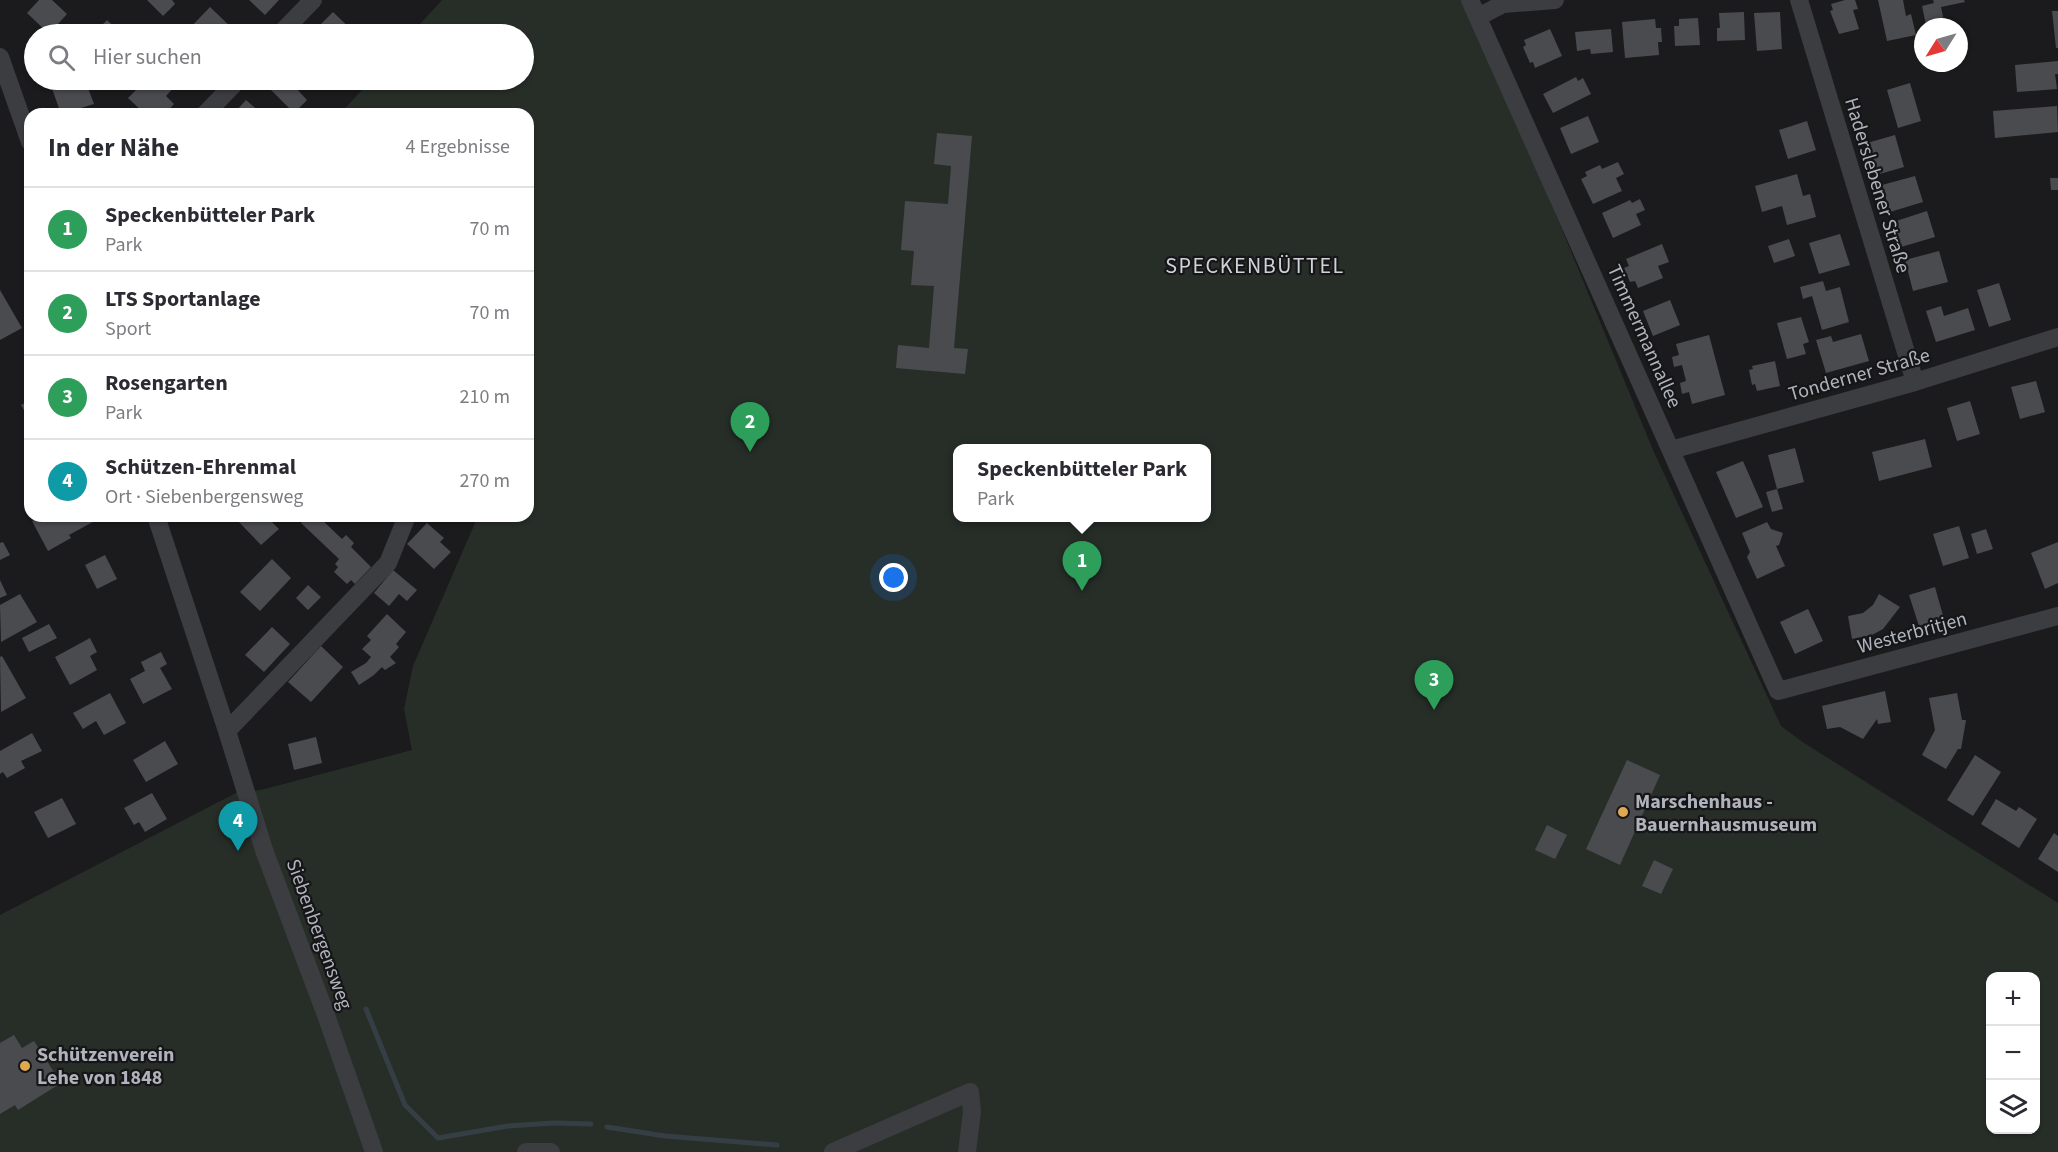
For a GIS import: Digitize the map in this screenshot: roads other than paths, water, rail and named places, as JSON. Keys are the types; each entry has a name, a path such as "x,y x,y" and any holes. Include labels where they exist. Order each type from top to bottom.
{"street":[{"path":"290,24 313,0"},
{"name":"Timmermannallee","path":"1470,0 1778,691"},
{"path":"1478,17 1503,4 1555,0"},
{"name":"Haderslebener Straße","path":"1799,0 1915,382"},
{"path":"0,57 24,125"},
{"path":"211,108 228,90"},
{"name":"Tonderner Straße","path":"1671,450 1915,382 2058,337"},
{"name":"Siebenbergensweg","path":"158,522 264,850 374,1152"},
{"path":"227,731 388,563 405,522"},
{"name":"Westerbritjen","path":"1778,691 2058,616"},
{"path":"833,1152 970,1092 972,1112 967,1152"},
{"path":"526,1152 551,1152"}],"waterway":[{"path":"366,1009 405,1105 438,1138 508,1126 553,1123 591,1124"},
{"path":"607,1127 665,1136 777,1145"}],"place":[{"name":"LTS Sportanlage","path":"750,452"},
{"name":"Speckenbütteler Park","path":"1082,591"},
{"name":"Rosengarten","path":"1434,710"},
{"name":"Marschenhaus - Bauernhausmuseum","path":"1623,812"},
{"name":"Schützen-Ehrenmal","path":"238,851"},
{"name":"Schützenverein Lehe von 1848","path":"25,1066"}],"district":[{"name":"SPECKENBÜTTEL","path":"1255,265"}]}
